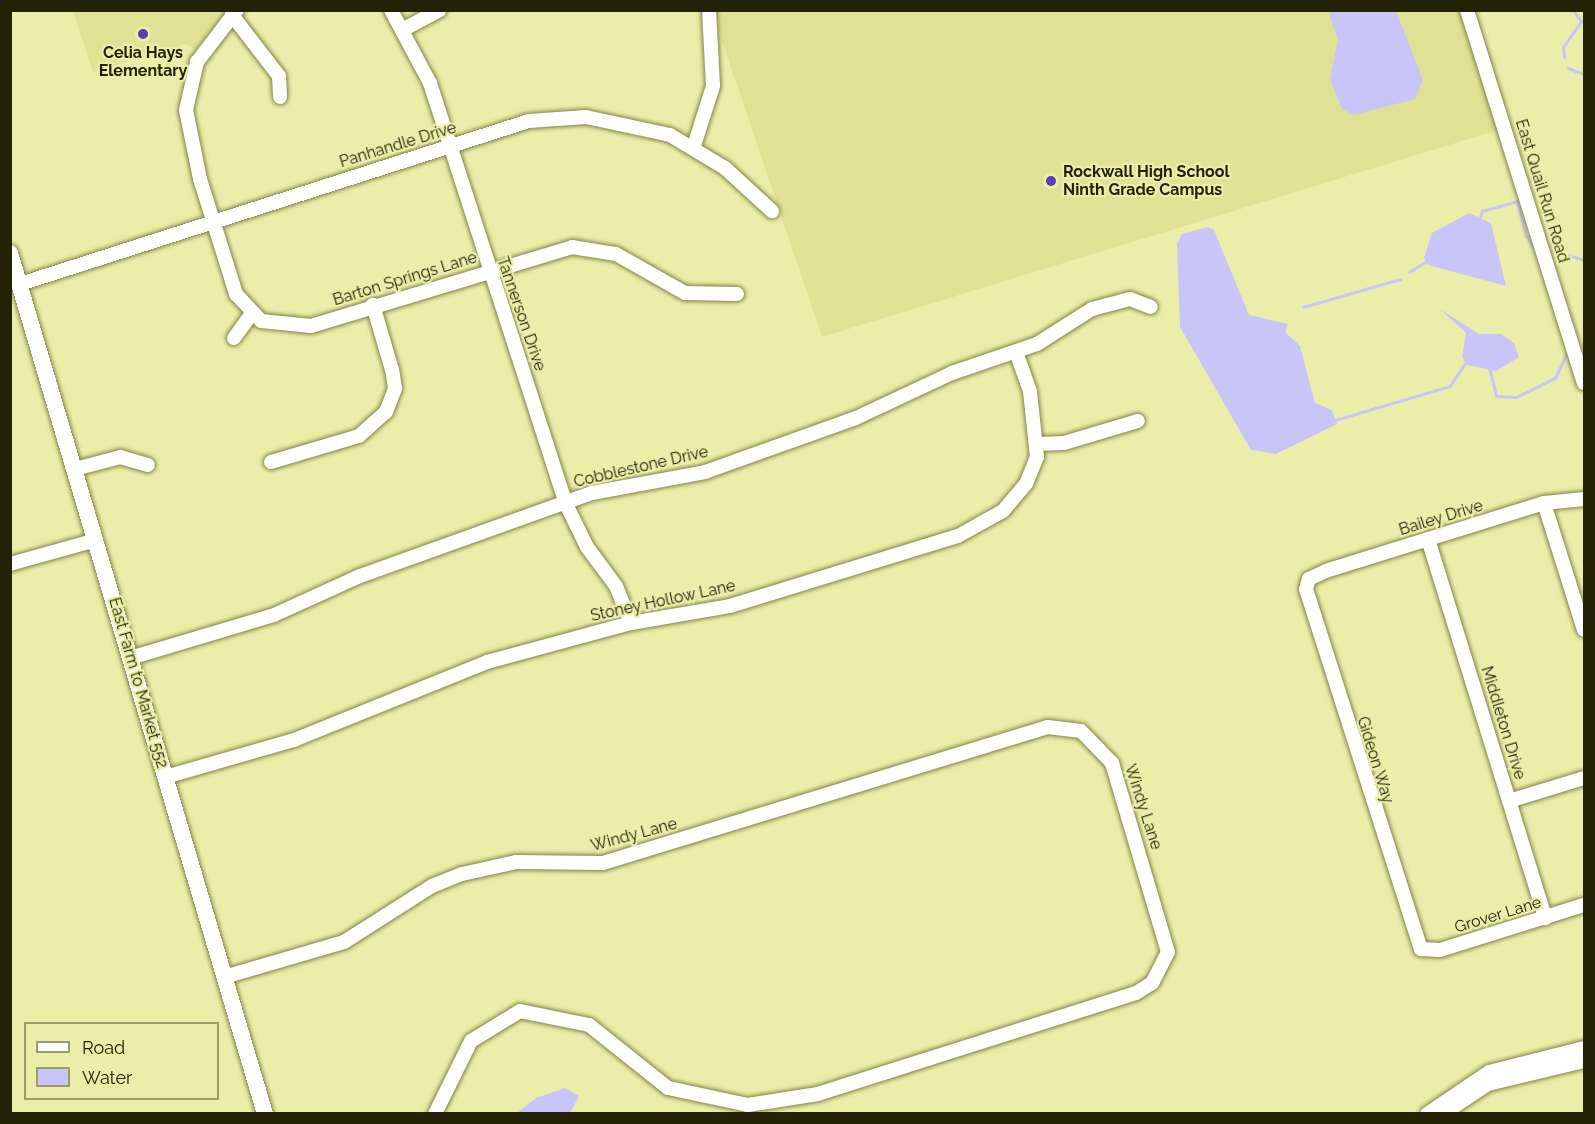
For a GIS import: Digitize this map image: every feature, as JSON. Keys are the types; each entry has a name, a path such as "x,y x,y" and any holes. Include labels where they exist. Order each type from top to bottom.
{"main road":[{"name":"East Farm to Market 552","path":"10,253 265,1113"}],"street":[{"name":"Tannerson Drive","path":"391,10 404,29 424,68 565,502 587,547 616,586 631,624"},
{"path":"404,29 439,10"},
{"path":"694,146 713,86 708,10"},
{"name":"East Quail Run Road","path":"1467,10 1584,383"},
{"path":"234,338 251,315 236,294 213,220 186,110 197,62 235,13 279,76 280,97"},
{"name":"Panhandle Drive","path":"20,284 148,246 213,220 529,121 586,117 640,126 694,146 771,210"},
{"name":"Barton Springs Lane","path":"251,315 295,328 572,247 616,254 685,293 737,294"},
{"name":"Cobblestone Drive","path":"130,658 274,615 360,576 565,502 705,471 856,418 952,373 1016,352 1092,309 1130,299 1151,307"},
{"path":"271,462 359,436 386,412 395,388 393,370 374,305"},
{"name":"Stoney Hollow Lane","path":"165,777 294,740 453,673 631,624 730,606 958,536 1003,511 1021,491 1036,444 1030,391 1016,352"},
{"path":"1036,444 1064,443 1138,421"},
{"path":"75,470 120,457 148,465"},
{"name":"Bailey Drive","path":"1310,579 1544,502 1584,499"},
{"path":"1544,502 1584,630"},
{"name":"Middleton Drive","path":"1428,539 1545,918"},
{"path":"10,564 96,540"},
{"name":"Gideon Way","path":"1310,579 1307,598 1421,949"},
{"name":"Windy Lane","path":"224,977 344,942 423,891 462,874 516,862 603,862 1048,728 1081,731 1112,763 1168,952 1152,983 1136,993 818,1094 748,1106 668,1088 590,1025 520,1011 471,1041 435,1113"},
{"path":"1509,801 1584,778"},
{"name":"Grover Lane","path":"1421,949 1440,950 1584,905"},
{"path":"1427,1113 1489,1072 1584,1048"},
{"path":"1443,1113 1488,1084 1584,1061"}],"shaded area":[{"name":"Celia Hays Elementary","path":"73,10 226,11 195,49 186,44 93,72"},
{"name":"Rockwall High School Ninth Grade Campus","path":"712,11 1460,11 1498,130 822,337"}],"water":[{"path":"1328,11 1396,11 1423,80 1415,99 1354,115 1342,109 1330,79 1338,40"},
{"path":"1469,213 1491,223 1506,286 1428,265 1424,258 1432,233"},
{"path":"1208,227 1214,230 1249,315 1288,324 1285,332 1300,346 1315,403 1332,410 1337,424 1276,454 1251,450 1180,327 1177,244 1182,234"},
{"path":"1440,309 1479,334 1501,334 1514,343 1519,357 1496,371 1467,365 1462,357 1466,333"},
{"path":"565,1088 579,1096 570,1113 517,1113 536,1098"}],"waterway":[{"path":"1564,57 1563,47 1581,21 1573,10"},
{"path":"1568,68 1584,74"},
{"path":"1479,219 1482,211 1517,201 1526,236 1538,254"},
{"path":"1552,250 1584,260"},
{"path":"1409,272 1428,260"},
{"path":"1303,307 1400,279"},
{"path":"1489,367 1496,396 1516,397 1555,378 1568,350"},
{"path":"1335,420 1450,386 1466,361"}],"place":[{"name":"Celia Hays Elementary","path":"143,34"},
{"name":"Rockwall High School Ninth Grade Campus","path":"1051,181"}]}
